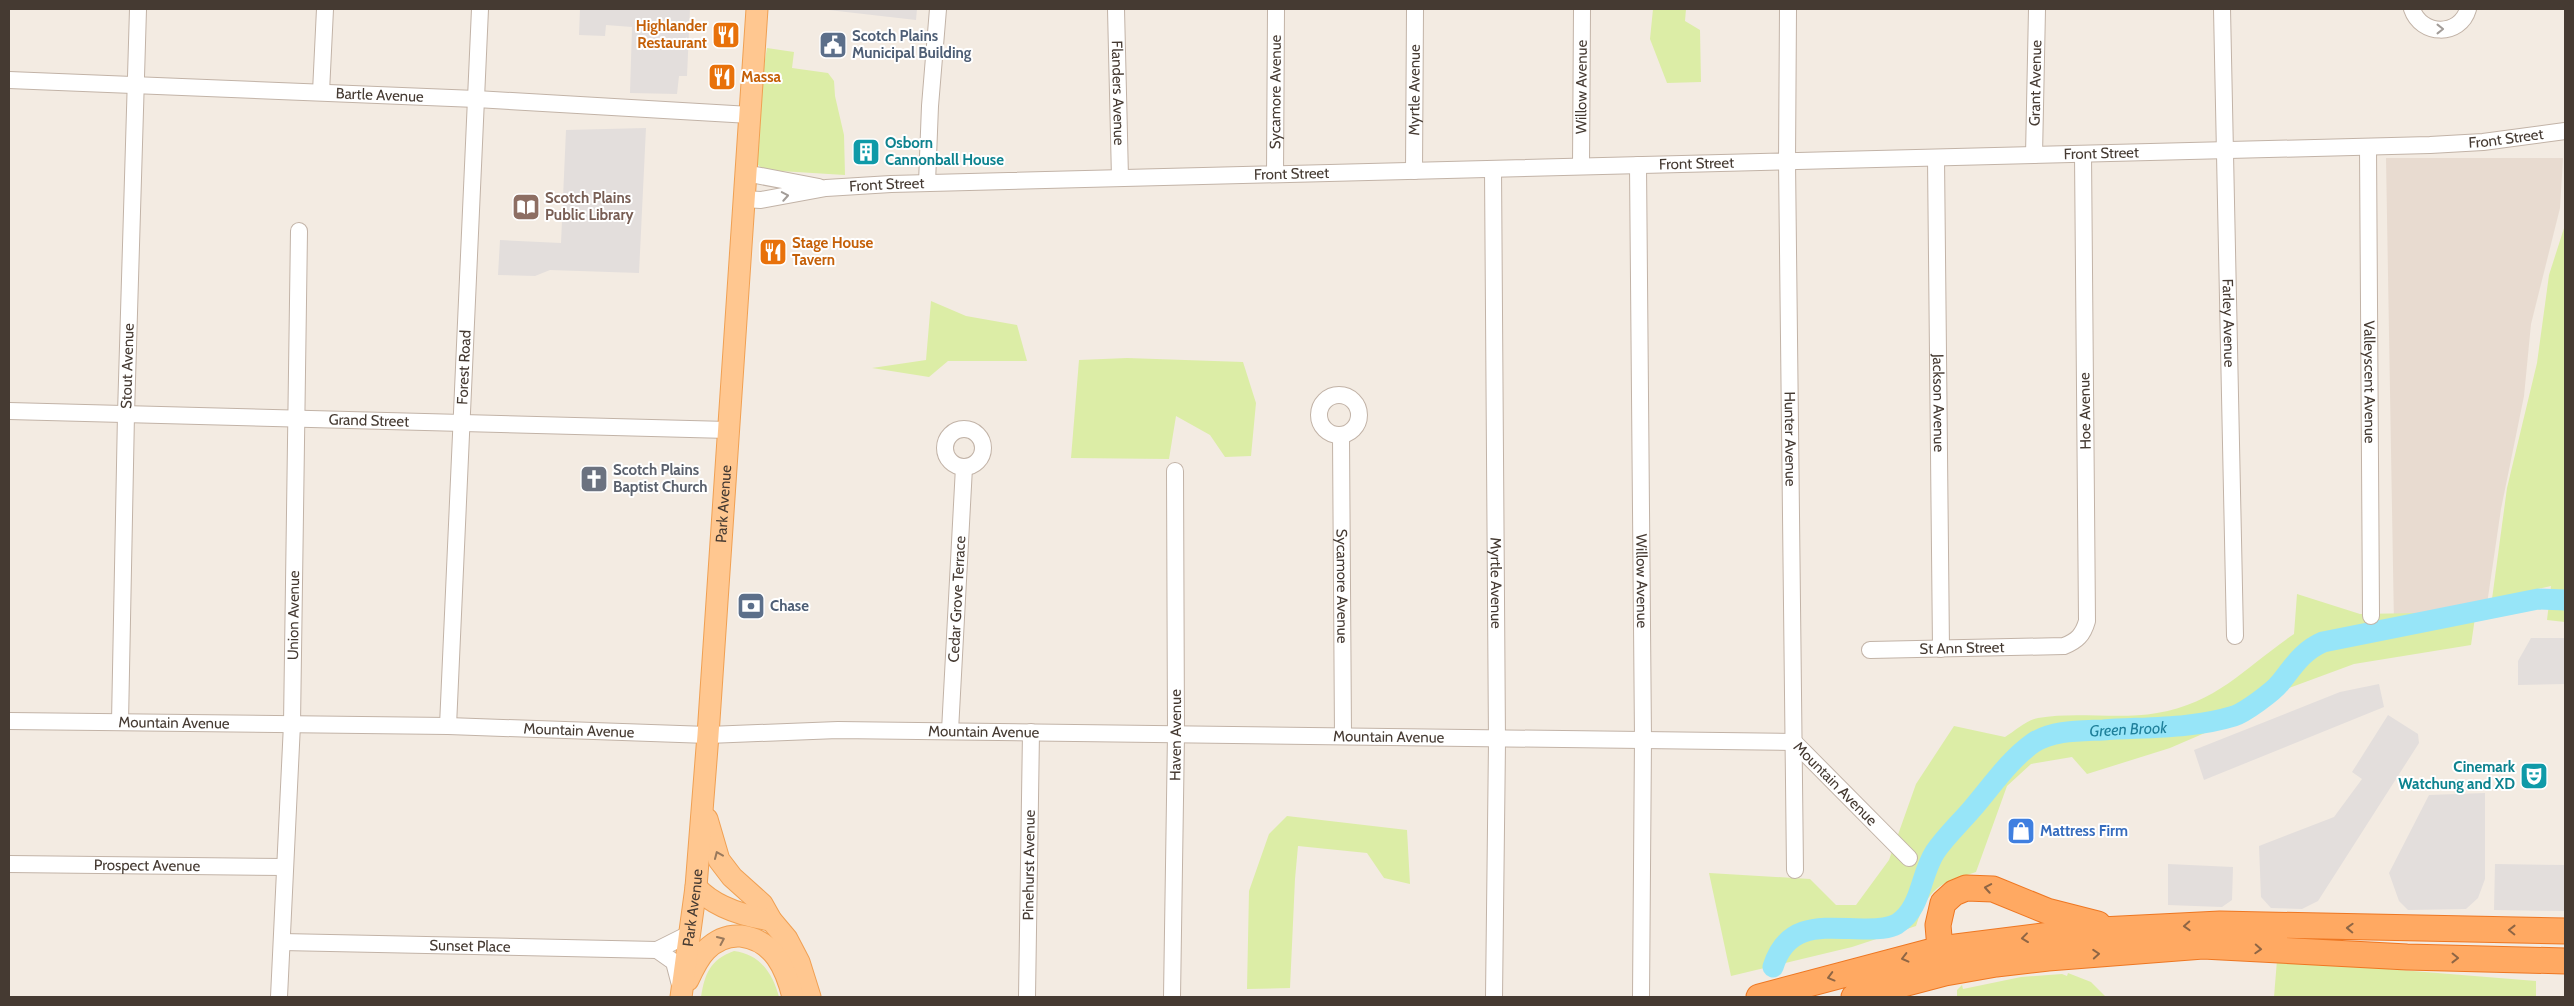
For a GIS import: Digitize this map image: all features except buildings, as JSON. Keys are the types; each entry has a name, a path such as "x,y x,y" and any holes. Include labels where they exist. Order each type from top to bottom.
{"highway":[{"path":"1940,949 1938,925 1943,903 1954,893 1966,888 1993,888 2046,911 2117,930"},
{"path":"1759,997 1940,949 2081,931 2249,924 2404,930 2565,931"},
{"path":"1854,997 1945,973 1996,964 2048,958 2194,947 2407,957 2565,960"}],"main road":[{"name":"Park Avenue","path":"682,994 696,887 708,735 757,9"},
{"path":"702,800 719,860 748,892 762,904 771,920 793,948 810,997"},
{"path":"696,887 720,885 748,892"},
{"path":"696,887 720,905 749,916 771,920"},
{"path":"682,994 706,951 722,938 736,936 759,941 774,953 785,972 793,997"}],"street":[{"name":"Stout Avenue","path":"120,722 126,414 138,9"},
{"path":"321,92 325,9"},
{"name":"Forest Road","path":"448,726 480,9"},
{"path":"927,183 930,106 938,9"},
{"name":"Flanders Avenue","path":"1116,9 1120,178"},
{"name":"Sycamore Avenue","path":"1275,174 1276,9"},
{"name":"Myrtle Avenue","path":"1414,171 1416,9"},
{"name":"Willow Avenue","path":"1581,166 1582,9"},
{"name":"Hunter Avenue","path":"1788,9 1787,161 1795,870"},
{"name":"Grant Avenue","path":"2034,155 2037,9"},
{"name":"Farley Avenue","path":"2222,9 2235,636"},
{"path":"2412,9 2417,19 2424,26 2438,30 2456,26 2463,20 2468,9"},
{"name":"Bartle Avenue","path":"9,80 476,99 750,115"},
{"name":"Front Street","path":"743,200 762,200 826,188 927,183 2368,147 2482,142 2565,131"},
{"name":"Valleyscent Avenue","path":"2368,147 2371,616"},
{"name":"Hoe Avenue","path":"2054,647 2072,643 2085,630 2087,621 2083,154"},
{"name":"Jackson Avenue","path":"1936,158 1941,649"},
{"name":"Willow Avenue","path":"1638,165 1643,739 1641,997"},
{"name":"Myrtle Avenue","path":"1493,169 1497,738 1494,997"},
{"name":"Front Street","path":"745,173 826,188"},
{"name":"Union Avenue","path":"279,997 292,724 299,231"},
{"name":"Grand Street","path":"9,411 728,430"},
{"name":"Sycamore Avenue","path":"1341,436 1343,736"},
{"name":"Cedar Grove Terrace","path":"950,731 964,467"},
{"name":"Haven Avenue","path":"1172,997 1176,734 1175,471"},
{"name":"St Ann Street","path":"1870,650 2054,647"},
{"name":"Mountain Avenue","path":"9,721 448,726 708,735 758,735 824,730 1794,742 1909,858"},
{"name":"Pinehurst Avenue","path":"1027,997 1030,732"},
{"name":"Prospect Avenue","path":"9,864 285,867"},
{"name":"Sunset Place","path":"282,942 657,950 691,933"},
{"path":"657,950 674,962 682,994"}],"shaded area":[{"path":"580,9 690,9 687,76 679,76 677,94 630,93 632,27 606,25 605,36 579,35"},
{"path":"820,9 917,9 916,20"},
{"path":"646,128 639,273 550,270 535,276 498,275 500,240 561,243 566,130"},
{"path":"2386,158 2563,158 2560,208 2531,324 2524,396 2501,509 2487,604 2394,625"},
{"path":"2531,638 2565,638 2565,684 2518,685 2518,661"},
{"path":"2379,684 2384,707 2204,780 2194,750 2340,692"},
{"path":"2388,715 2418,734 2419,743 2318,901 2302,909 2271,908 2261,897 2259,846 2334,817 2362,779 2352,772"},
{"path":"2485,793 2485,879 2478,898 2466,909 2408,910 2399,901 2389,873 2429,795"},
{"path":"2168,864 2233,867 2232,900 2222,907 2168,905"},
{"path":"2495,864 2565,865 2565,911 2494,910"}],"green space":[{"path":"1653,9 1686,9 1685,21 1700,30 1701,82 1667,83 1650,39"},
{"path":"767,48 794,52 792,68 828,73 834,81 835,96 844,135 845,175 764,170 757,164 763,71"},
{"path":"2565,225 2565,622 2547,620 2551,586 2492,599 2507,488 2537,363 2549,275"},
{"path":"931,301 966,316 1017,325 1027,361 948,361 929,377 872,368 926,360"},
{"path":"1127,358 1243,362 1256,403 1251,456 1225,457 1210,435 1176,416 1169,459 1071,458 1079,360"},
{"path":"2297,594 2360,614 2419,613 2477,604 2471,645 2354,664 2289,688 2258,710 2170,748 2087,774 2072,757 2031,764 2007,786 1976,872 1952,880 1937,889 1926,903 1916,926 1852,947 1731,976 1709,873 1810,879 1836,905 1856,905 1889,860 1916,784 1954,726 2005,737 2025,723 2038,718 2068,715 2142,715 2179,708 2198,701 2230,682 2294,634"},
{"path":"1287,816 1407,830 1410,884 1384,878 1367,853 1298,846 1290,988 1247,989 1249,891 1269,834"},
{"path":"734,951 751,956 764,967 773,981 779,997 701,997 704,981 710,968 719,959"},
{"path":"2277,960 2536,981 2536,997 2274,997"},
{"path":"2068,973 2091,982 2106,997 1957,997 1957,990 1962,985 1963,989 2021,977 2062,974 2067,976"}],"waterway":[{"name":"Green Brook","path":"1773,967 1788,941 1799,934 1824,928 1871,929 1886,928 1897,924 1905,917 1916,900 1930,861 1939,846 2008,766 2024,750 2041,739 2058,733 2169,727 2202,723 2234,716 2251,707 2271,692 2309,650 2323,642 2538,599 2565,600"}],"place":[{"name":"Highlander Restaurant","path":"726,35"},
{"name":"Scotch Plains Municipal Building","path":"833,45"},
{"name":"Massa","path":"722,77"},
{"name":"Osborn Cannonball House","path":"866,152"},
{"name":"Scotch Plains Public Library","path":"526,207"},
{"name":"Stage House Tavern","path":"773,252"},
{"name":"Scotch Plains Baptist Church","path":"594,479"},
{"name":"Chase","path":"751,606"},
{"name":"Cinemark Watchung and XD","path":"2534,776"},
{"name":"Mattress Firm","path":"2021,831"}]}
